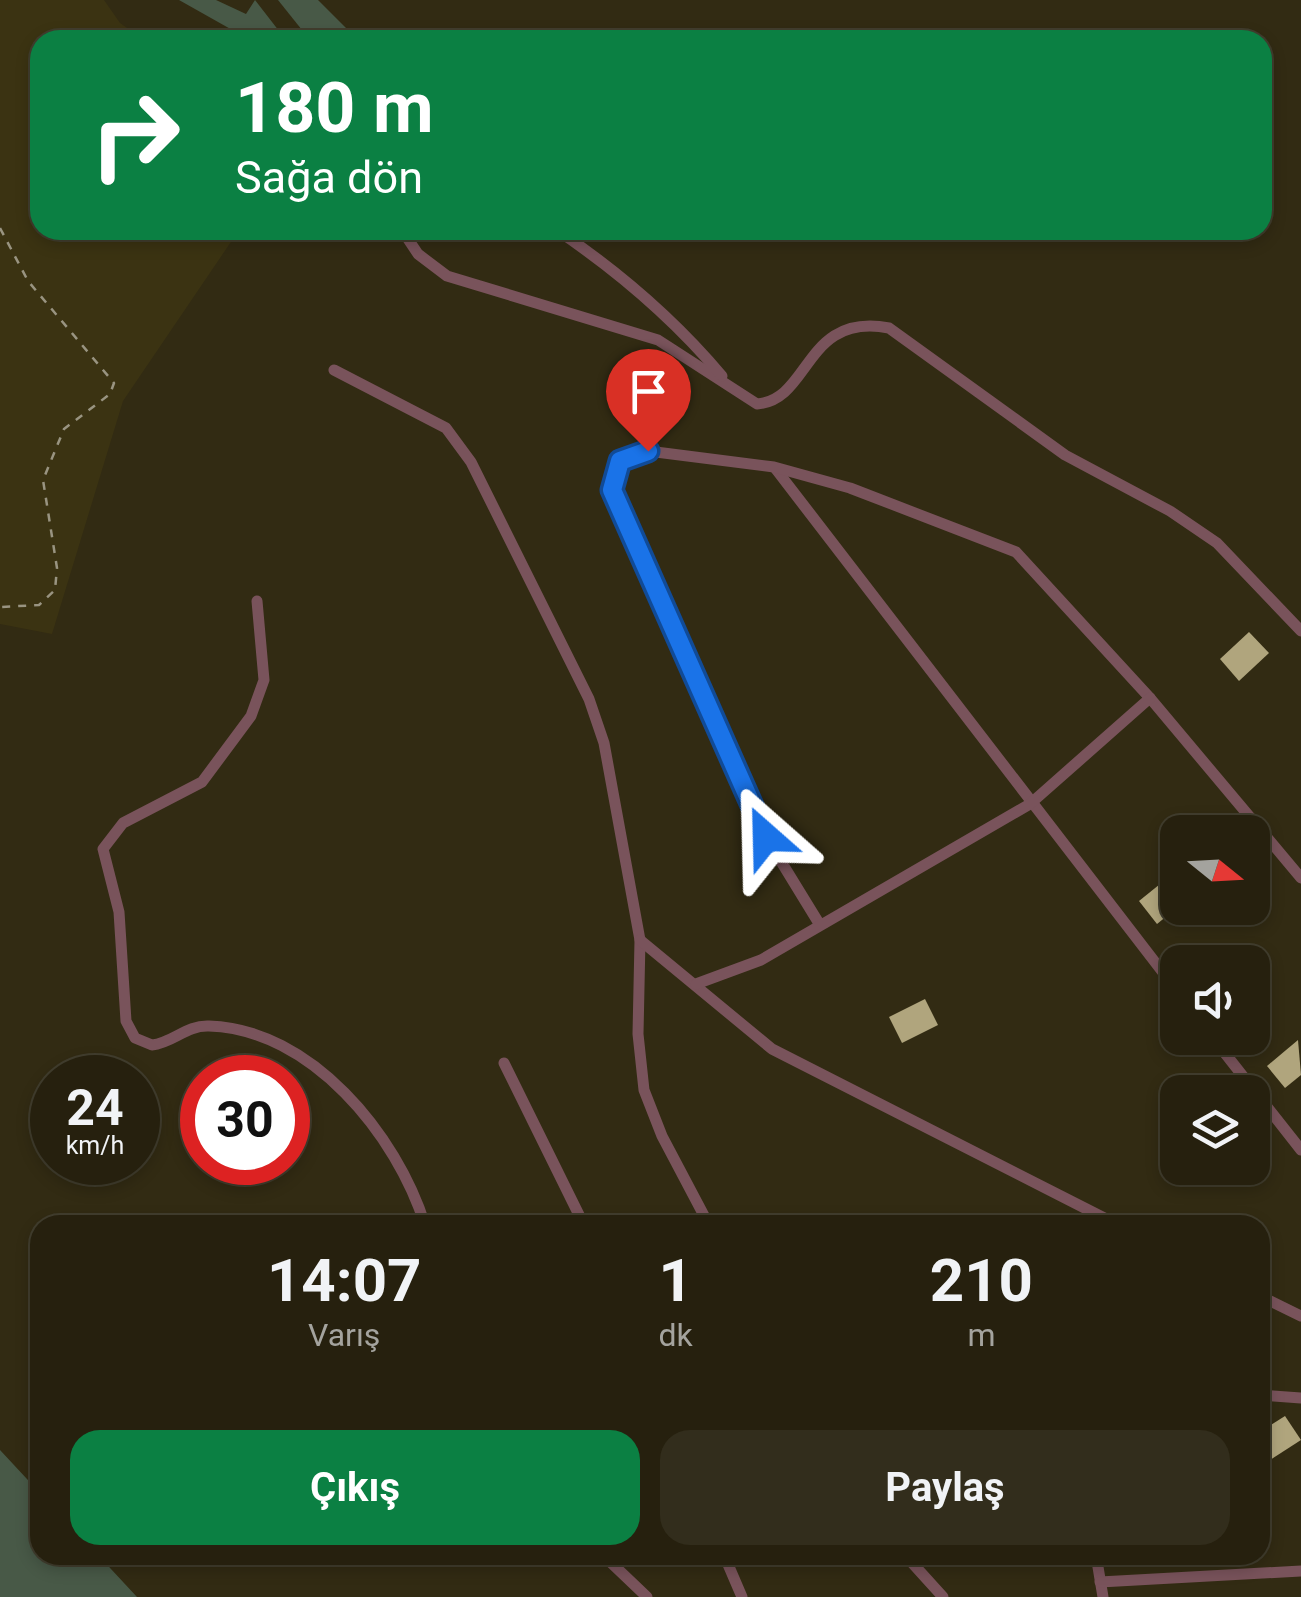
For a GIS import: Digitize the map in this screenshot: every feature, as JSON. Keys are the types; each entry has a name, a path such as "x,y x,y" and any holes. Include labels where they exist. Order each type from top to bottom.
{"street":[{"path":"409,240 418,254 447,276 658,340 747,402 768,404 786,391 806,362 836,334 852,326 888,328 1065,455 1170,511 1217,543 1301,630"},
{"path":"571,240 617,272 689,337 738,395"},
{"path":"334,370 446,428 471,462 589,699 604,744 640,940 638,1034 644,1090 662,1136 704,1215"},
{"path":"820,926 766,837 612,490 620,461 638,451 774,467 867,494 1016,552 1150,698 1301,878"},
{"path":"774,467 1160,969"},
{"path":"257,601 264,680 251,716 202,782 123,823 104,849 119,912 126,1021 135,1038 152,1045 206,1026 241,1030 282,1046 355,1104 406,1174 421,1215"},
{"path":"696,984 761,960 1030,804 1150,698"},
{"path":"640,940 772,1048 1098,1215"},
{"path":"1226,1055 1301,1150"},
{"path":"504,1063 579,1215"},
{"path":"1270,1301 1301,1316"},
{"path":"1270,1396 1301,1398"},
{"path":"614,1565 647,1597"},
{"path":"728,1565 742,1597"},
{"path":"914,1565 943,1597"},
{"path":"1097,1565 1103,1597"},
{"path":"1100,1582 1301,1571"}],"path":[{"path":"0,228 28,281 114,383 110,394 64,429 43,480 57,568 55,590 38,606 0,607"}],"green space":[{"path":"179,0 216,0 246,14 255,0 278,30 232,30"},
{"path":"278,0 318,0 348,30 302,30"},
{"path":"0,1450 30,1482 30,1565 107,1565 137,1597 0,1597"}],"sand":[{"path":"0,0 104,0 130,30 30,30 30,240 232,240 123,401 52,634 0,624"}],"building":[{"path":"1249,632 1269,653 1239,681 1220,659"},
{"path":"1160,884 1160,922 1157,924 1139,901"},
{"path":"925,999 938,1025 902,1043 889,1017"},
{"path":"1298,1040 1301,1075 1285,1088 1267,1066"},
{"path":"1285,1416 1301,1440 1270,1460 1270,1426"}],"route":[{"path":"648,451 628,454 620,461 614,470 612,490 766,837"}]}
